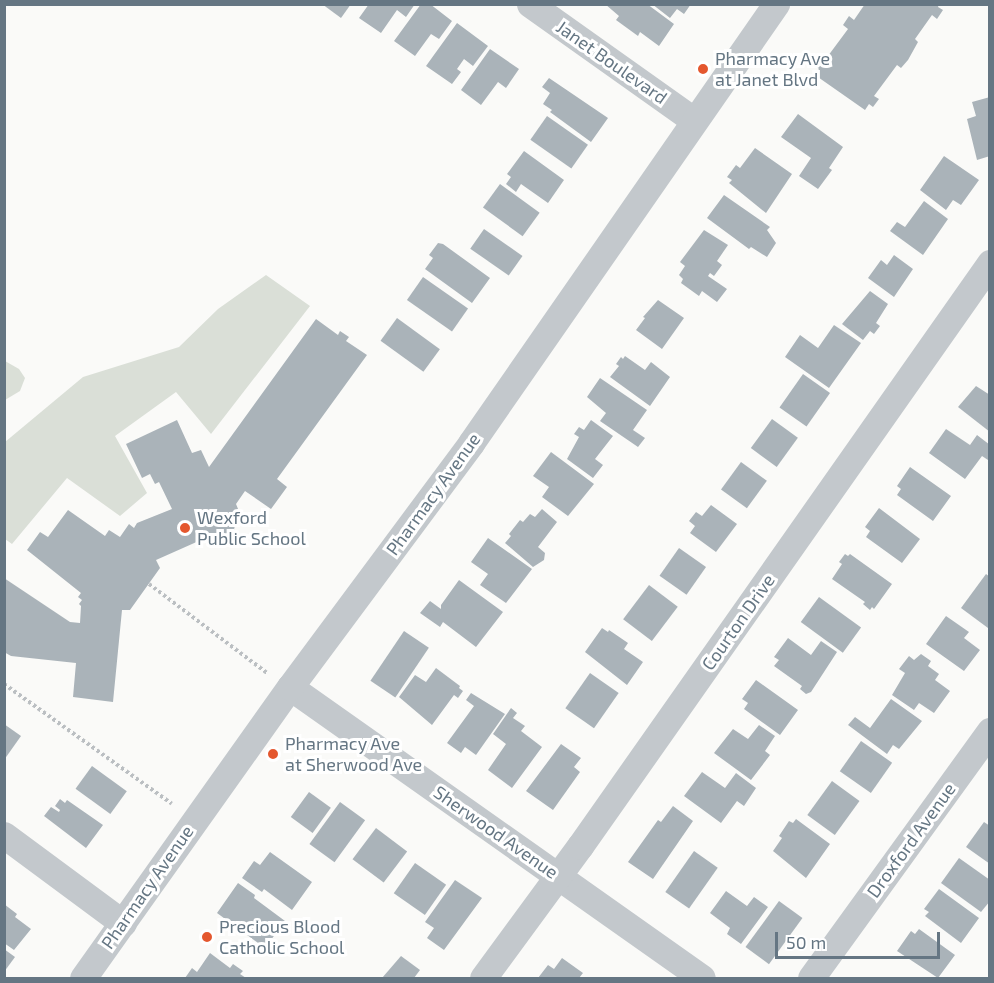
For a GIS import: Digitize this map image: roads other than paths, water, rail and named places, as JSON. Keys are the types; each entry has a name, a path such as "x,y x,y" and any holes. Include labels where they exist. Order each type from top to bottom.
{"street":[{"name":"Janet Boulevard","path":"530,4 693,120"},
{"name":"Pharmacy Avenue","path":"83,978 123,923 278,680 471,444 693,120 776,4"},
{"name":"Courton Drive","path":"483,978 557,874 580,846 990,263"},
{"name":"Sherwood Avenue","path":"278,680 702,978"},
{"name":"Droxford Avenue","path":"812,978 990,731"},
{"path":"4,836 123,923"}],"place":[{"name":"Pharmacy Ave at Janet Blvd","path":"703,69"},
{"name":"Wexford Public School","path":"185,528"},
{"name":"Pharmacy Ave at Sherwood Ave","path":"273,754"},
{"name":"Precious Blood Catholic School","path":"207,937"}]}
